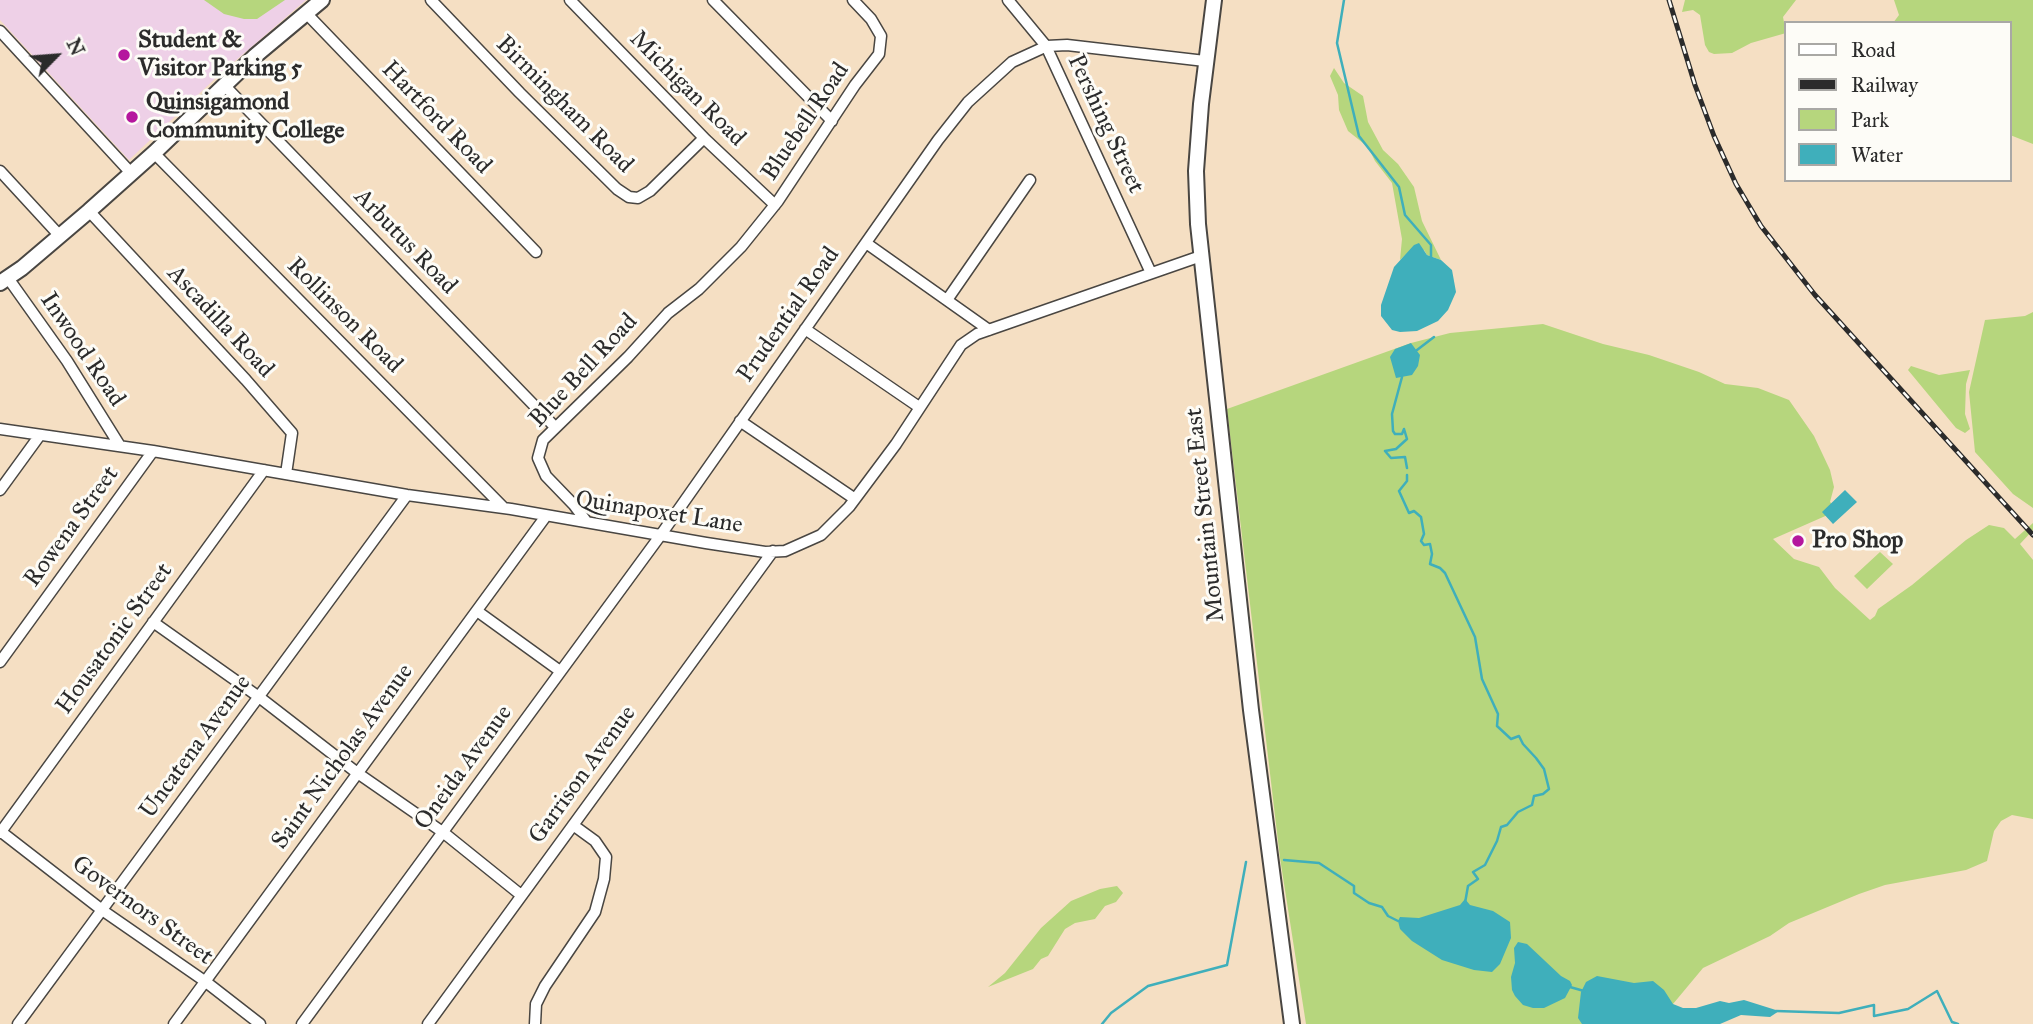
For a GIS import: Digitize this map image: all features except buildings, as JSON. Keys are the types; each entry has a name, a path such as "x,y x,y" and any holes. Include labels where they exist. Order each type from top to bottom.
{"main road":[{"path":"4,280 89,211 224,85 322,0"},
{"name":"Mountain Street East","path":"1214,0 1205,61 1196,171 1201,256 1251,710 1292,1024"}],"street":[{"name":"Birmingham Road","path":"431,0 617,189 629,197 638,198 650,191 704,138"},
{"name":"Michigan Road","path":"570,0 704,138 775,205"},
{"path":"713,0 832,121"},
{"name":"Bluebell Road","path":"726,263 775,205 879,54 881,36 871,19 853,0"},
{"name":"Pershing Street","path":"1008,0 1046,46 1151,273"},
{"name":"Hartford Road","path":"306,13 536,252"},
{"path":"0,31 131,173"},
{"path":"1046,46 1067,45 1205,61"},
{"name":"Prudential Road","path":"660,536 954,119 968,102 1012,62 1046,46"},
{"name":"Arbutus Road","path":"224,85 555,427"},
{"name":"Rollinson Road","path":"154,153 503,508"},
{"path":"0,171 60,236"},
{"path":"947,300 1030,180"},
{"name":"Ascadilla Road","path":"89,211 292,433 286,474"},
{"path":"866,243 989,330"},
{"name":"Quinapoxet Lane","path":"0,429 586,521 660,536 785,551 821,536 836,523 896,444 961,345 977,334 1201,256"},
{"name":"Blue Bell Road","path":"586,521 546,476 538,458 543,440 628,357 668,313 726,263"},
{"name":"Inwood Road","path":"4,280 67,361 120,446"},
{"path":"805,329 919,407"},
{"path":"740,421 855,499"},
{"path":"0,490 40,435"},
{"name":"Rowena Street","path":"0,662 153,451"},
{"name":"Housatonic Street","path":"0,832 264,470"},
{"name":"Uncatena Avenue","path":"18,1024 407,495"},
{"name":"Saint Nicholas Avenue","path":"174,1024 546,516"},
{"name":"Oneida Avenue","path":"302,1024 660,536"},
{"name":"Garrison Avenue","path":"428,1024 773,551"},
{"path":"477,611 560,671"},
{"path":"153,622 259,697 356,772 444,833 521,895"},
{"path":"535,1024 536,1004 545,986 595,912 604,879 606,857 595,841 573,825"},
{"name":"Governors Street","path":"0,832 102,910 206,982 260,1024"}],"shaded area":[{"name":"Quinsigamond Community College","path":"0,0 306,0 220,74 129,160 0,20"}],"green space":[{"path":"204,0 285,0 257,19 244,19 224,14"},
{"path":"1685,0 1796,0 1783,17 1784,34 1751,43 1732,53 1709,52 1705,45 1700,15 1693,10 1682,12"},
{"path":"1894,0 2033,0 2033,144 2012,136 2012,21 1894,21 1899,15"},
{"path":"1334,68 1344,83 1363,96 1368,122 1383,150 1398,164 1414,187 1422,221 1441,260 1427,255 1424,250 1412,249 1400,260 1402,239 1392,183 1368,147 1348,131 1330,76"},
{"path":"2033,312 2033,508 2013,494 1975,452 1969,392 1985,320 2025,316"},
{"path":"1543,324 1603,344 1649,355 1725,384 1758,388 1789,400 1814,436 1830,470 1834,487 1830,502 1839,510 1773,539 1794,559 1819,567 1835,588 1870,620 1878,609 1989,525 2004,528 2015,539 2033,523 2033,530 2020,544 2033,560 2033,819 2012,815 2001,821 1994,831 1987,861 1966,870 1885,885 1859,894 1789,923 1770,936 1703,968 1673,1004 1666,1024 1306,1024 1280,858 1227,409 1411,343 1450,333"},
{"path":"1911,366 1939,375 1970,370 1966,384 1965,414 1970,429 1965,433 1956,428 1908,370"},
{"path":"1880,552 1893,564 1867,589 1854,576"},
{"path":"1117,886 1123,893 1116,902 1105,906 1095,919 1075,923 1065,929 1048,956 1041,959 1033,969 988,987 1005,973 1041,928 1071,901 1100,889"}],"water":[{"path":"1419,243 1427,255 1441,260 1452,270 1456,292 1448,310 1438,321 1417,331 1392,330 1381,316 1381,305 1394,267"},
{"path":"1411,343 1420,355 1418,366 1412,375 1396,378 1390,357 1395,349"},
{"path":"1845,490 1857,502 1833,524 1822,512"},
{"path":"1465,899 1470,905 1493,911 1510,922 1511,938 1500,964 1492,972 1474,970 1442,960 1412,941 1400,929 1400,917 1419,918 1460,905"},
{"path":"1518,942 1527,944 1570,981 1572,985 1565,998 1544,1008 1533,1008 1523,1005 1515,996 1511,977 1515,963 1514,948"},
{"path":"1597,976 1634,983 1653,981 1664,990 1673,1004 1683,1008 1696,1008 1720,1001 1729,1003 1744,1000 1779,1011 1770,1017 1741,1015 1720,1024 1582,1024 1578,1018 1581,992 1586,982"}],"waterway":[{"path":"1344,0 1337,43 1359,136 1399,187 1405,215 1431,245 1431,260"},
{"path":"1417,350 1434,337"},
{"path":"1402,377 1392,414 1393,431 1395,434 1402,434 1404,429 1407,439 1396,449 1385,451 1391,458 1405,457 1407,468"},
{"path":"1407,475 1407,481 1399,491 1409,513 1414,511 1421,517 1424,534 1421,541 1424,545 1430,544 1430,564 1445,573 1475,637 1482,679 1498,714 1497,726 1511,739 1519,736 1544,769 1549,789 1534,796 1532,805 1518,812 1507,825 1501,827 1485,865 1473,872 1478,879 1468,886 1465,903"},
{"path":"1284,860 1319,863 1354,886 1354,893 1369,903 1382,907 1388,916 1398,921"},
{"path":"1102,1024 1111,1013 1148,986 1227,965 1246,862"},
{"path":"1570,987 1584,991"},
{"path":"1776,1011 1839,1013 1874,1005 1874,1016 1908,1009 1937,991 1952,1022 1958,1024"}],"railway":[{"path":"1669,0 1714,136 1736,184 1761,226 1815,295 2033,535"}],"place":[{"name":"Student & Visitor Parking 5","path":"124,55"},
{"name":"Quinsigamond Community College","path":"132,117"},
{"name":"Pro Shop","path":"1798,541"}]}
